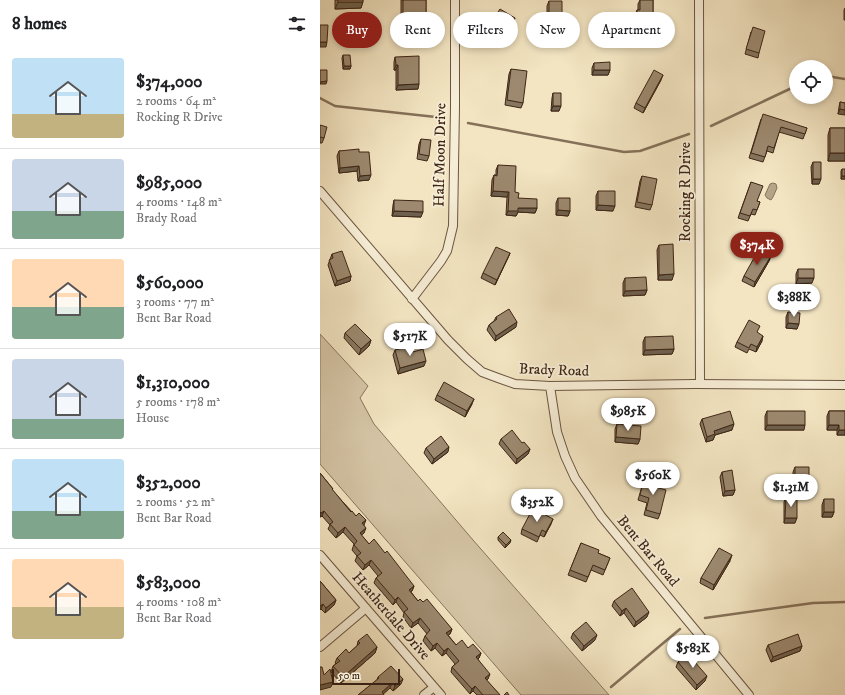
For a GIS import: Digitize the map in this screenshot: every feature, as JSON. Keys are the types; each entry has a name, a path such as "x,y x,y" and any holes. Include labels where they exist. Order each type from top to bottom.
{"street":[{"name":"Half Moon Drive","path":"412,299 447,251 453,226 456,107 456,0"},
{"name":"Rocking R Drive","path":"699,0 700,384"},
{"name":"Brady Road","path":"320,191 412,299 467,360 482,372 498,378 515,384 550,386 700,384 845,386"},
{"name":"Bent Bar Road","path":"550,386 557,432 565,456 575,478 601,516 749,695"},
{"name":"Heatherdale Drive","path":"320,555 441,695"},
{"path":"320,647 366,608"},
{"path":"424,695 434,687"}],"shaded area":[{"path":"770,184 776,184 777,188 771,200 765,195"},
{"path":"320,334 368,386 360,398 374,424 473,540 609,695 521,695 320,464"}],"building":[{"path":"338,0 363,0 363,2 338,2"},
{"path":"403,0 426,0 426,12 403,12"},
{"path":"640,0 653,0 653,12 637,12 637,10 640,10"},
{"path":"549,1 562,1 562,12 549,12"},
{"path":"500,9 505,12 498,12"},
{"path":"320,25 328,25 327,42 320,42"},
{"path":"753,27 765,31 759,53 746,49"},
{"path":"343,55 350,55 351,66 344,66"},
{"path":"419,56 419,84 398,85 398,65 396,65 395,57"},
{"path":"610,62 610,70 594,70 594,63"},
{"path":"511,69 527,71 523,103 507,100"},
{"path":"320,70 327,70 327,81 320,82"},
{"path":"654,70 663,75 645,108 636,103"},
{"path":"553,93 561,93 561,106 553,106"},
{"path":"840,102 845,103 845,110 840,109"},
{"path":"763,114 807,128 805,134 781,127 774,148 768,146 765,157 751,153"},
{"path":"320,125 327,127 324,138 320,137"},
{"path":"830,128 845,128 845,153 830,153"},
{"path":"421,139 431,140 429,156 419,154"},
{"path":"359,149 359,152 369,152 371,175 360,176 359,166 340,168 339,151"},
{"path":"813,162 821,162 821,179 813,179"},
{"path":"498,165 516,166 515,192 519,193 518,198 537,199 537,208 518,208 518,211 508,211 509,192 493,191 494,175 497,176"},
{"path":"842,169 845,169 845,176 842,176"},
{"path":"642,176 657,179 652,205 637,202"},
{"path":"751,182 763,186 757,201 760,202 757,210 753,209 750,216 740,213"},
{"path":"598,191 615,191 615,206 598,205"},
{"path":"558,198 570,198 570,211 558,210"},
{"path":"394,200 423,201 423,212 394,211"},
{"path":"673,244 674,274 659,275 659,245"},
{"path":"496,247 510,253 497,280 483,273"},
{"path":"759,249 771,256 755,282 744,276"},
{"path":"342,251 351,276 337,281 329,260 333,258 332,254"},
{"path":"798,269 814,269 814,278 798,278"},
{"path":"646,277 647,290 625,291 625,278"},
{"path":"509,309 517,322 496,336 489,325 497,319 496,317"},
{"path":"788,312 800,313 799,324 788,323"},
{"path":"749,320 760,326 757,332 763,336 757,347 751,344 749,348 737,342"},
{"path":"355,324 371,340 361,349 345,333"},
{"path":"673,336 674,349 645,350 645,337"},
{"path":"411,346 413,352 423,349 426,361 400,368 395,350"},
{"path":"444,382 474,399 467,411 437,395"},
{"path":"730,411 734,424 714,431 715,434 707,437 702,419"},
{"path":"767,411 805,411 805,425 767,425"},
{"path":"829,411 845,411 845,430 839,430 839,425 829,425"},
{"path":"617,424 641,426 640,439 616,437"},
{"path":"512,430 522,443 524,442 530,449 517,459 501,439"},
{"path":"441,436 449,447 434,459 426,448"},
{"path":"795,467 809,467 809,476 795,476"},
{"path":"732,470 735,490 725,491 722,472"},
{"path":"320,473 351,512 352,511 356,516 359,513 366,520 362,523 366,528 360,533 369,544 374,539 385,553 387,551 414,586 409,590 418,601 420,599 423,602 427,599 452,629 446,633 456,645 462,640 468,648 473,644 481,653 476,657 490,674 485,678 500,695 483,695 475,686 472,689 452,667 459,661 448,648 444,651 437,643 433,646 425,636 430,630 420,618 413,623 404,612 408,609 398,597 395,600 376,578 382,573 371,560 365,565 357,556 361,553 354,545 357,541 345,527 338,533 330,524 333,522 324,511 321,513 320,512"},
{"path":"644,479 656,482 655,487 666,490 660,514 646,510 649,498 640,495"},
{"path":"786,497 797,497 797,518 785,518"},
{"path":"824,499 834,499 834,512 824,512"},
{"path":"533,508 553,519 546,532 542,530 539,537 522,529"},
{"path":"503,532 511,540 506,545 498,537"},
{"path":"581,543 599,550 598,553 610,558 605,570 593,565 588,577 570,570"},
{"path":"719,548 732,555 714,585 701,578"},
{"path":"320,581 336,600 326,608 323,604 320,606"},
{"path":"632,588 649,612 636,622 626,608 622,611 614,601"},
{"path":"586,622 597,635 584,646 573,633"},
{"path":"367,634 377,647 343,677 333,666 340,661 337,658 346,649 349,653 360,643 358,641"},
{"path":"798,634 802,646 773,657 768,645"},
{"path":"688,654 707,676 697,685 678,662"},
{"path":"391,666 403,679 395,686 392,683 382,692 384,695 358,695 379,678 378,677"},
{"path":"320,667 322,667 324,675 330,669 333,682 320,685"}],"waterway":[{"path":"833,77 845,79"},
{"path":"711,126 789,89"},
{"path":"320,98 335,106 445,118"},
{"path":"468,123 624,152 640,151 689,134"},
{"path":"705,618 813,603 845,602"},
{"path":"611,687 680,629"}]}
